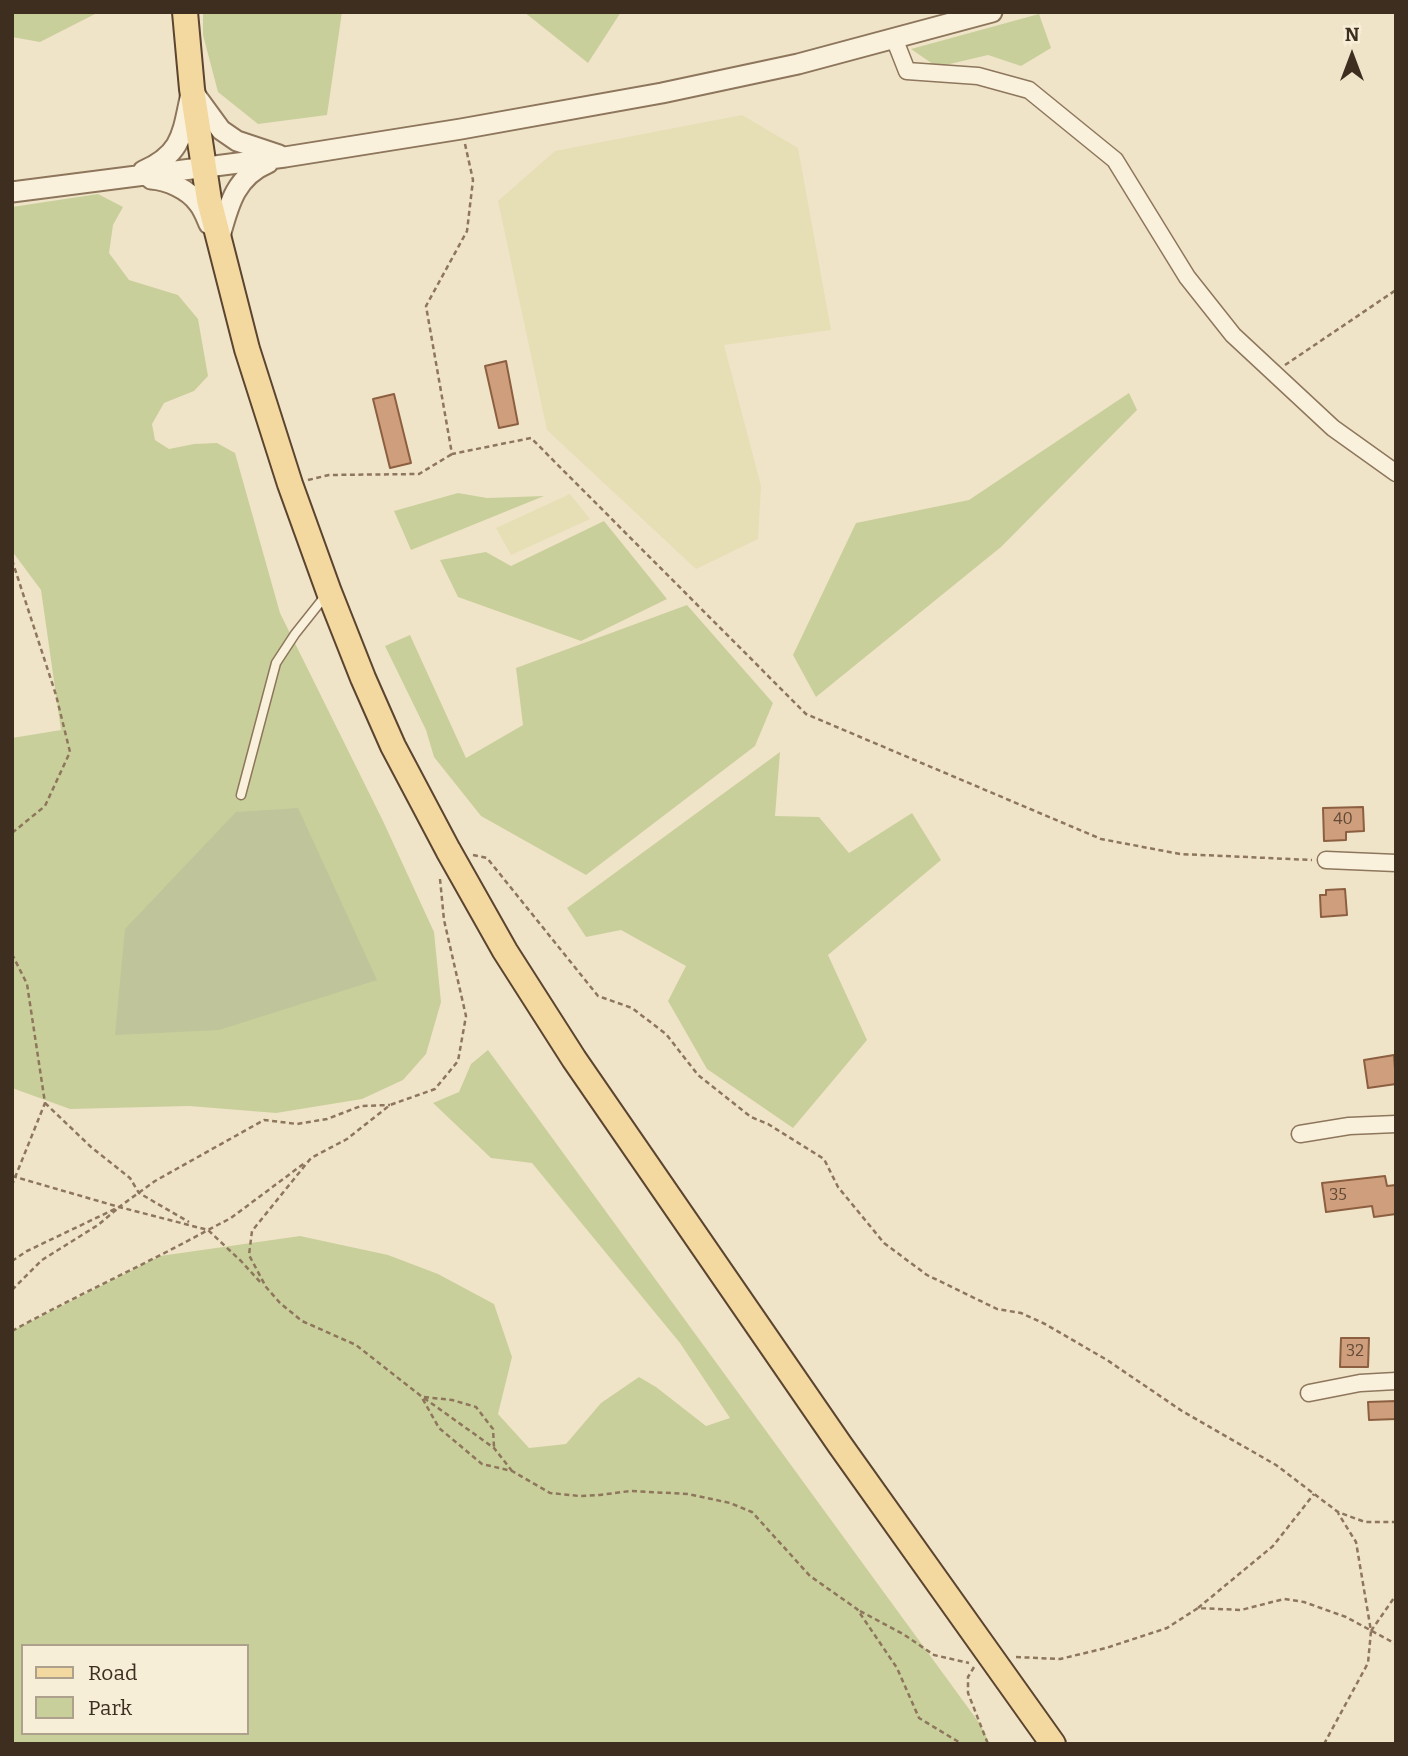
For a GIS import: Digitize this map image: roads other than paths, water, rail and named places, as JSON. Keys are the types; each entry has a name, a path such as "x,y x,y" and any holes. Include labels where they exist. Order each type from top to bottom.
{"main road":[{"path":"185,12 203,168 218,241 247,349 290,484 329,592 393,746 505,951 582,1070 833,1434 1053,1744"}],"street":[{"path":"12,192 285,157 662,93 798,64 992,12"},
{"path":"894,38 906,71 978,76 1029,90 1115,160 1187,277 1233,335 1333,428 1396,473"},
{"path":"192,89 221,130 237,141 285,157"},
{"path":"129,177 167,158 177,145 183,132 192,89"},
{"path":"218,241 237,188 261,166 285,157"},
{"path":"129,177 157,179 186,192 198,203 218,241"},
{"path":"1326,860 1396,863"},
{"path":"1300,1134 1349,1126 1396,1124"},
{"path":"1309,1393 1360,1383 1396,1381"}],"lane":[{"path":"241,795 276,663 295,634 329,592"}]}
